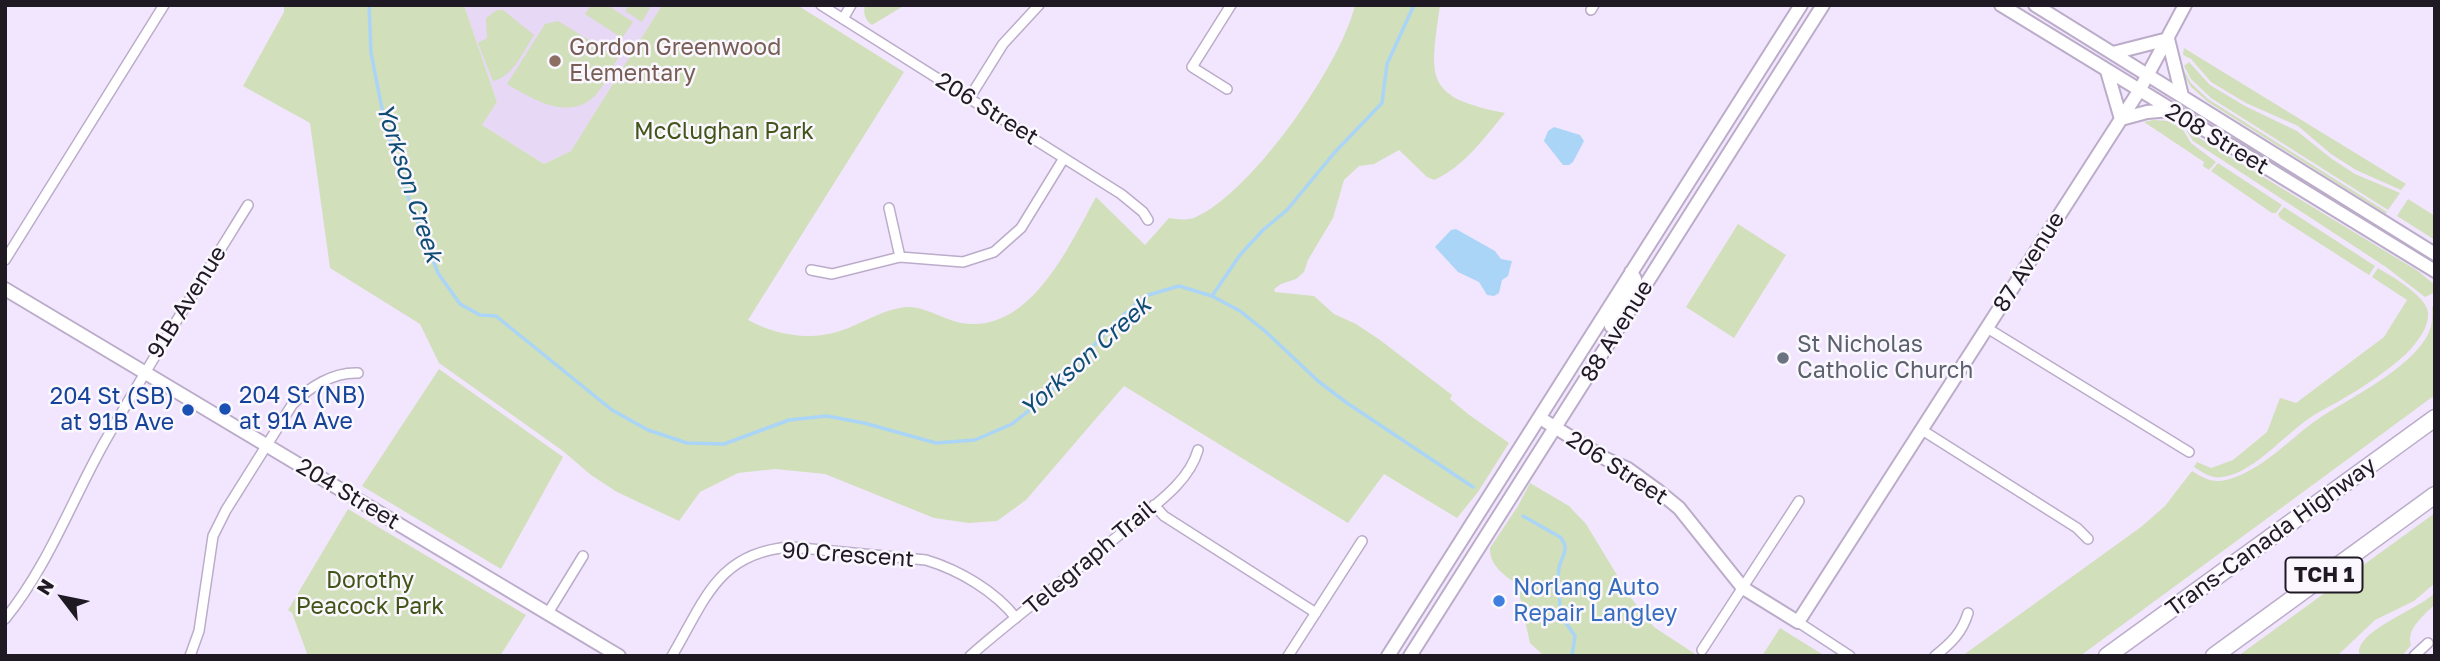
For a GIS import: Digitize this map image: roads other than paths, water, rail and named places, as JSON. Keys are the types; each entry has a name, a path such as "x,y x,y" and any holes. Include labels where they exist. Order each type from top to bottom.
{"highway":[{"name":"Trans-Canada Highway","path":"2107,656 2435,418"},
{"name":"TCH 1","path":"2214,656 2435,495"}],"main road":[{"name":"88 Avenue","path":"1388,656 1801,5"},
{"name":"88 Avenue","path":"1410,656 1823,5"},
{"name":"208 Street","path":"2001,5 2435,271"},
{"name":"208 Street","path":"2035,5 2435,254"},
{"name":"87 Avenue","path":"1798,622 2139,91 2185,5"},
{"path":"2113,53 2168,39 2182,96"},
{"path":"2107,71 2121,119 2171,110"},
{"path":"1596,365 1599,346 1634,285 1635,279 1631,272"},
{"name":"204 Street","path":"5,289 619,656"},
{"name":"206 Street","path":"1539,418 1606,459 1628,469 1679,508 1743,588 1798,622"},
{"path":"1408,625 1423,635"}],"street":[{"path":"5,260 164,5"},
{"name":"206 Street","path":"821,5 1121,194 1143,212 1148,220"},
{"path":"843,19 851,5"},
{"path":"970,97 1003,44 1039,5"},
{"path":"1227,89 1192,67 1231,5"},
{"path":"811,270 832,274 900,257 963,262 995,252 1021,228 1065,158"},
{"name":"91B Avenue","path":"5,619 17,605 55,542 103,444 144,372 248,205"},
{"path":"890,208 900,257"},
{"path":"1987,328 2189,452"},
{"path":"190,656 199,631 213,536 226,510 300,396 328,378 343,373 358,373"},
{"path":"1922,430 2077,528 2088,539"},
{"name":"Telegraph Trail","path":"970,656 1071,576 1154,505 1185,476 1194,464 1198,450"},
{"path":"1702,650 1799,501"},
{"path":"1154,505 1164,516 1316,612"},
{"path":"1288,656 1362,541"},
{"name":"90 Crescent","path":"672,656 715,582 743,558 776,548 805,548 934,563 953,571 998,599 1016,618"},
{"path":"548,613 583,556"},
{"path":"1935,656 1963,629 1968,613"},
{"name":"206 Street","path":"1798,622 1850,656"},
{"path":"2414,656 2428,643"}],"water":[{"path":"1554,127 1580,135 1584,141 1569,165 1563,165 1544,141 1548,131"},
{"path":"1456,229 1495,251 1501,259 1512,261 1508,276 1502,280 1499,293 1494,296 1487,295 1479,282 1458,272 1435,247 1451,230"}],"waterway":[{"name":"Yorkson Creek","path":"369,5 371,53 385,124 409,199 438,273 460,304 480,315 496,316 612,410 648,430 687,443 724,444 789,420 827,416 864,423 936,443 975,440 1012,424 1041,401 1120,318 1145,296 1179,286 1212,296 1240,311 1318,381 1347,403 1473,487"},
{"path":"1212,296 1240,255 1263,230 1287,210 1335,152 1382,103 1387,64 1414,5"},
{"name":"Yorkson Creek","path":"1523,516 1560,537 1565,544 1558,574 1559,613 1575,636 1572,656"}],"place":[{"name":"Gordon Greenwood Elementary","path":"555,61"},
{"name":"St Nicholas Catholic Church","path":"1783,358"},
{"name":"204 St (NB) at 91A Ave","path":"225,409"},
{"name":"204 St (SB) at 91B Ave","path":"188,410"},
{"name":"Norlang Auto Repair Langley","path":"1499,601"}],"park label":[{"name":"McClughan Park","path":"724,132"},
{"name":"Dorothy Peacock Park","path":"370,594"}]}
